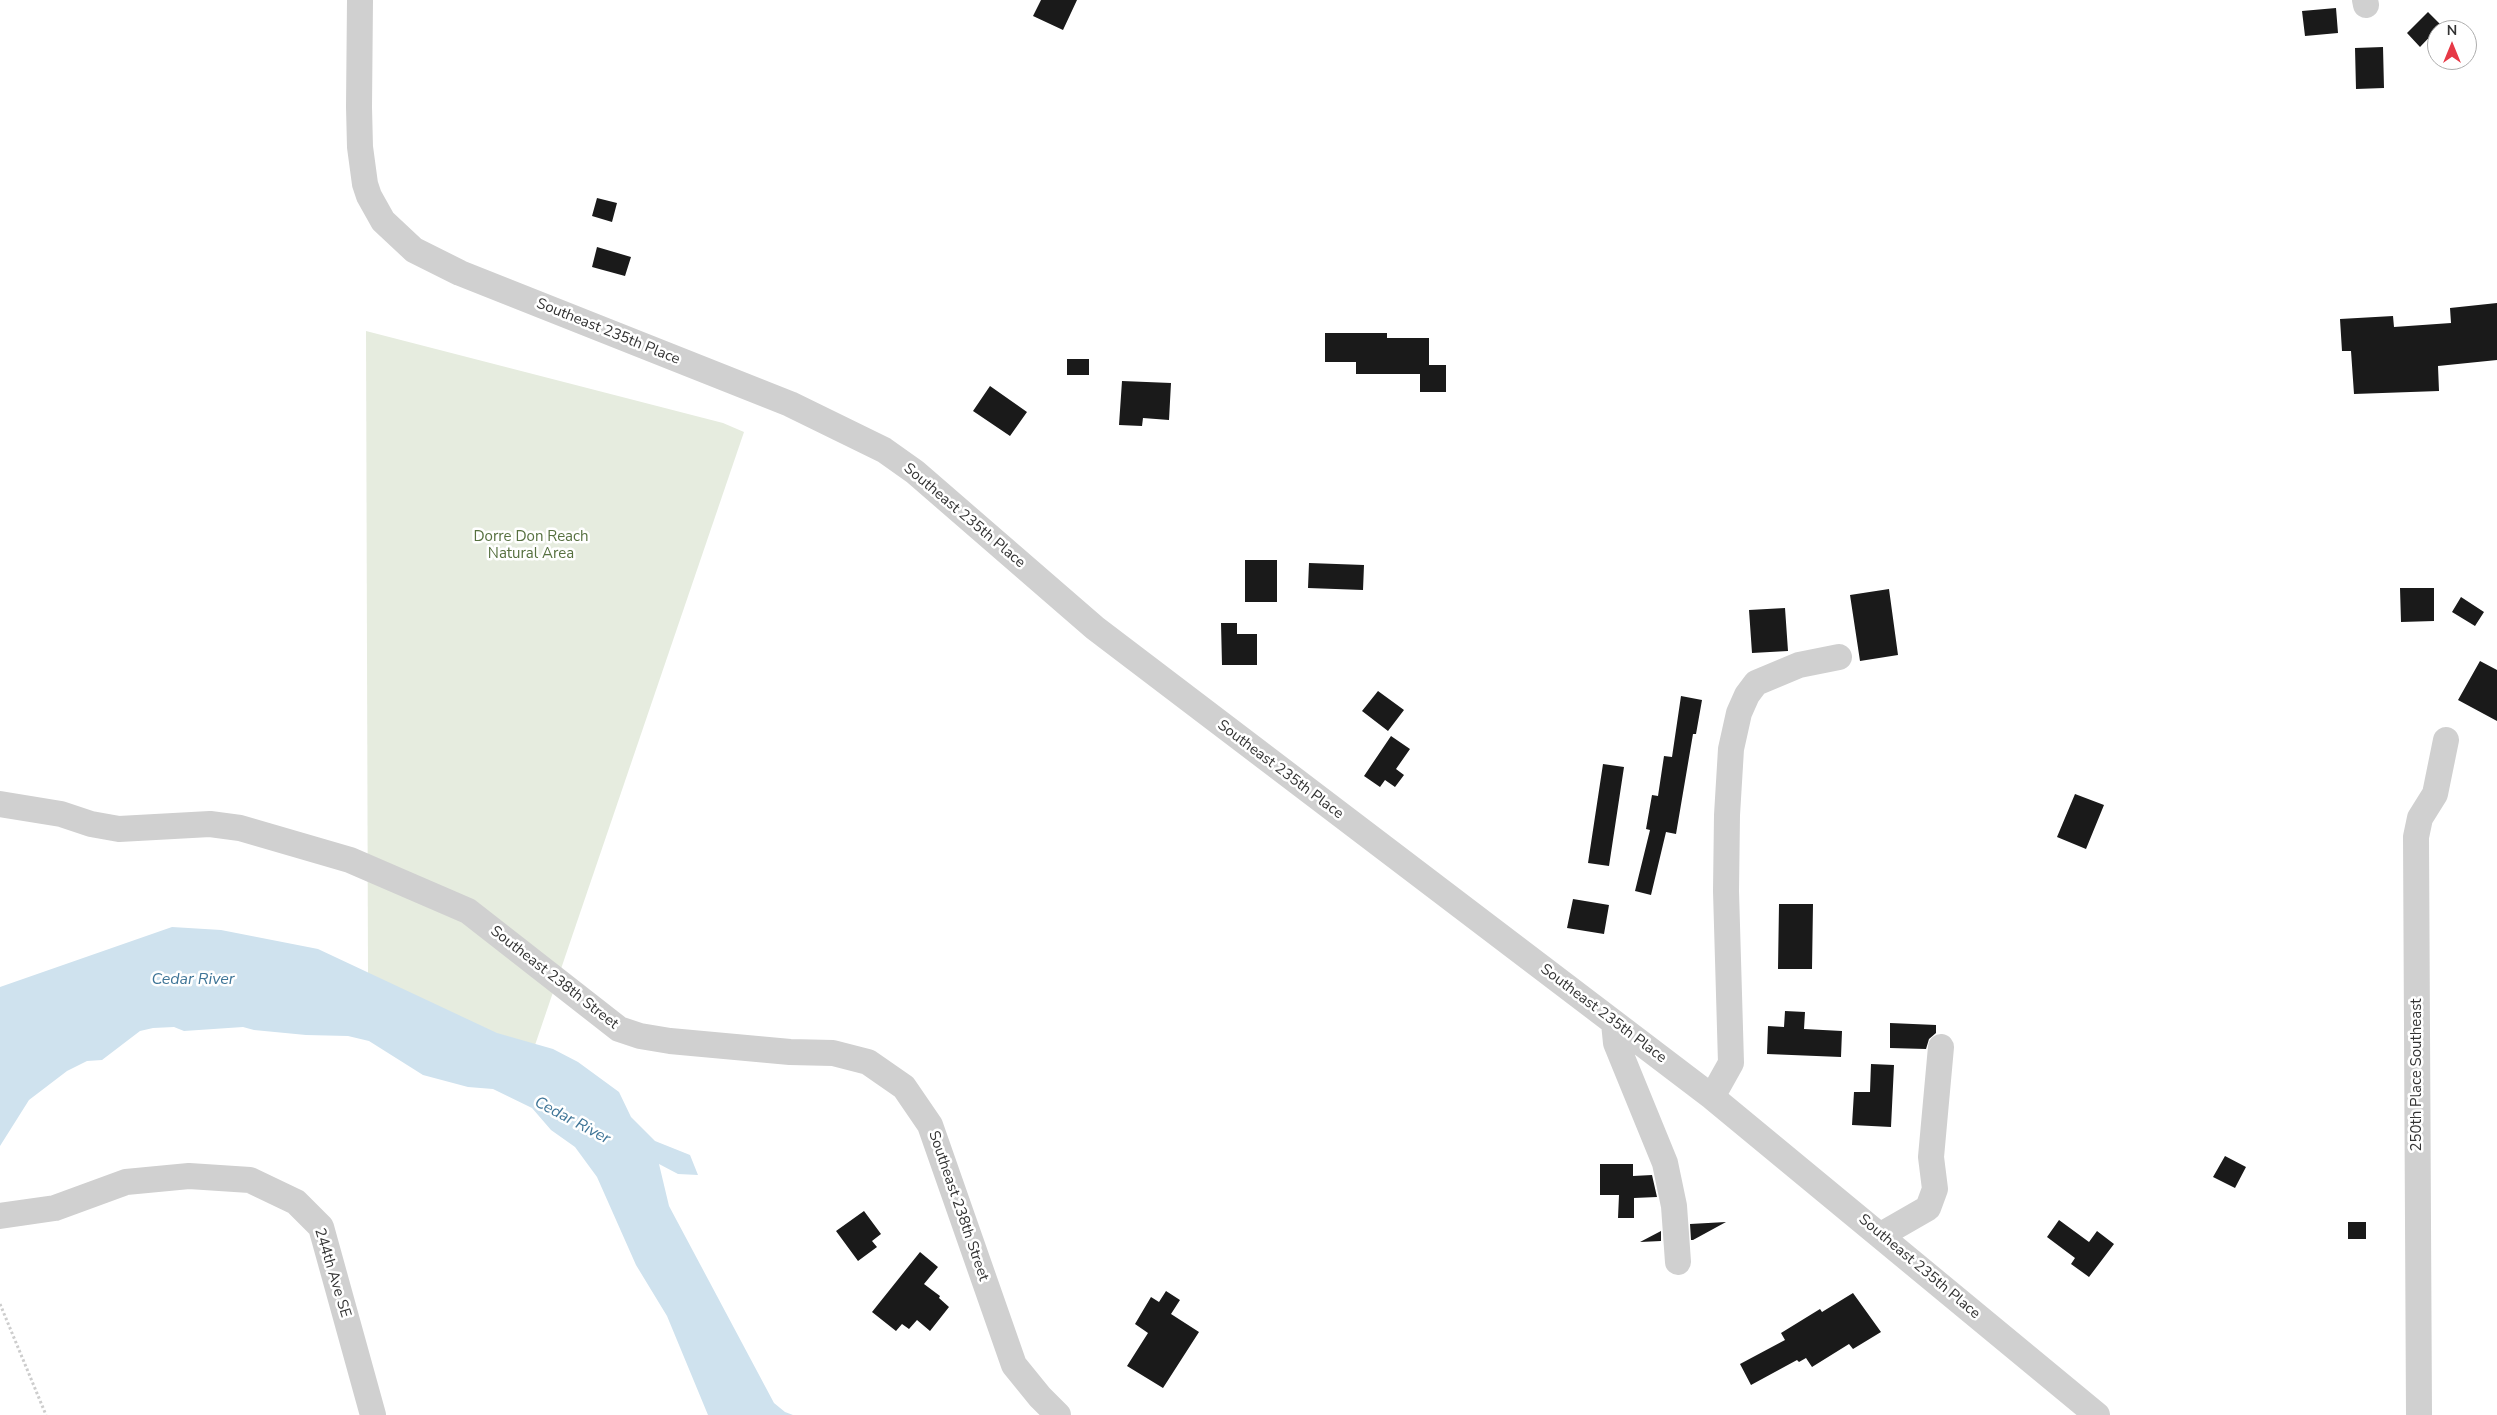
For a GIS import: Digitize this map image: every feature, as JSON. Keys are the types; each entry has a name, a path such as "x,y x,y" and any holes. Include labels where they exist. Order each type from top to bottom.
{"street":[{"name":"Southeast 235th Place","path":"360,0 359,107 362,168 369,196 383,221 398,237 414,250 460,274 790,404 884,450 915,472 1095,628 1712,1097 2097,1415"},
{"path":"1712,1097 1731,1063 1726,892 1727,825 1732,748 1739,713 1747,695 1756,683 1799,665 1839,657"},
{"name":"250th Place Southeast","path":"2419,1415 2416,837 2420,818 2435,794 2446,740"},
{"name":"Southeast 238th Street","path":"0,804 61,814 92,824 119,829 210,824 240,828 341,857 468,911 619,1029 640,1036 670,1041 790,1052 833,1053 868,1062 904,1087 930,1125 1014,1365 1040,1398 1058,1415"},
{"path":"1614,1023 1616,1043 1665,1163 1674,1206 1678,1262"},
{"path":"1881,1235 1928,1208 1935,1189 1931,1157 1941,1047"},
{"name":"244th Ave SE","path":"0,1216 55,1208 126,1182 189,1176 250,1180 296,1202 321,1226 373,1415"}],"path":[{"path":"0,1304 46,1415"}],"green space":[{"name":"Dorre Don Reach Natural Area","path":"366,331 723,423 744,432 534,1048 499,1038 368,975"}],"water":[{"name":"Cedar River","path":"172,927 221,930 318,949 497,1033 553,1049 578,1062 619,1092 631,1117 655,1141 690,1155 698,1175 678,1174 659,1164 669,1206 774,1403 785,1412 793,1415 708,1415 667,1316 636,1265 597,1177 575,1147 551,1130 532,1108 493,1089 468,1087 423,1075 369,1041 348,1036 306,1035 254,1030 243,1027 184,1031 174,1027 140,1031 102,1060 87,1061 67,1071 29,1100 0,1146 0,987"}],"building":[{"path":"1041,0 1077,0 1063,30 1033,16"},
{"path":"2336,8 2338,33 2305,36 2302,11"},
{"path":"2428,12 2436,20 2427,20 2427,40 2420,47 2407,33"},
{"path":"2383,47 2384,88 2356,89 2355,48"},
{"path":"597,198 617,203 612,222 592,216"},
{"path":"597,247 631,257 625,276 592,267"},
{"path":"2497,303 2497,360 2438,366 2439,391 2354,394 2351,351 2342,351 2340,319 2393,316 2394,327 2451,323 2450,308"},
{"path":"1325,333 1387,333 1387,338 1429,338 1429,365 1446,365 1446,392 1420,392 1420,374 1356,374 1356,362 1325,362"},
{"path":"1067,359 1089,359 1089,375 1067,375"},
{"path":"1122,381 1171,383 1169,420 1143,418 1142,426 1119,425"},
{"path":"990,386 1027,412 1010,436 973,411"},
{"path":"1245,560 1277,560 1277,602 1245,602"},
{"path":"1309,563 1364,565 1363,590 1308,588"},
{"path":"2400,588 2434,588 2434,621 2401,622"},
{"path":"1889,589 1898,655 1860,661 1850,595"},
{"path":"2461,597 2484,612 2475,626 2452,612"},
{"path":"1785,608 1788,651 1752,653 1749,610"},
{"path":"1221,623 1237,623 1237,634 1257,634 1257,665 1222,665"},
{"path":"2480,661 2497,670 2497,721 2458,700"},
{"path":"1378,691 1404,710 1388,731 1362,711"},
{"path":"1681,696 1702,700 1696,734 1693,734 1676,834 1666,832 1651,895 1635,891 1650,830 1646,829 1652,795 1658,796 1664,756 1672,757"},
{"path":"1391,736 1410,749 1396,769 1404,775 1395,787 1385,780 1380,787 1364,776"},
{"path":"1603,764 1624,767 1609,866 1588,863"},
{"path":"2075,794 2104,805 2086,849 2057,837"},
{"path":"1573,899 1609,905 1604,934 1567,928"},
{"path":"1779,904 1813,904 1812,969 1778,969"},
{"path":"1785,1011 1805,1012 1804,1029 1842,1031 1841,1057 1767,1054 1768,1026 1784,1027"},
{"path":"1890,1023 1936,1025 1936,1033 1929,1039 1926,1049 1890,1048"},
{"path":"1871,1064 1894,1065 1891,1127 1852,1125 1854,1092 1870,1092"},
{"path":"2225,1156 2246,1167 2235,1188 2213,1177"},
{"path":"1600,1164 1633,1164 1633,1176 1652,1175 1657,1197 1634,1198 1634,1218 1618,1218 1619,1195 1600,1195"},
{"path":"864,1211 881,1234 872,1241 877,1247 858,1261 836,1231"},
{"path":"2059,1220 2089,1242 2097,1231 2114,1244 2089,1277 2071,1264 2075,1258 2047,1237"},
{"path":"1726,1222 1693,1240 1691,1240 1690,1224"},
{"path":"2348,1222 2366,1222 2366,1239 2348,1239"},
{"path":"1661,1231 1661,1241 1640,1242"},
{"path":"920,1252 938,1267 924,1284 940,1296 939,1298 949,1307 930,1331 917,1320 909,1329 902,1324 896,1331 872,1312"},
{"path":"1166,1291 1180,1300 1171,1314 1199,1332 1163,1388 1127,1366 1148,1333 1135,1324 1151,1297 1159,1302"},
{"path":"1853,1293 1881,1332 1853,1349 1849,1344 1812,1367 1806,1358 1799,1362 1797,1360 1751,1385 1740,1364 1785,1340 1781,1333 1820,1309 1822,1312"}]}
